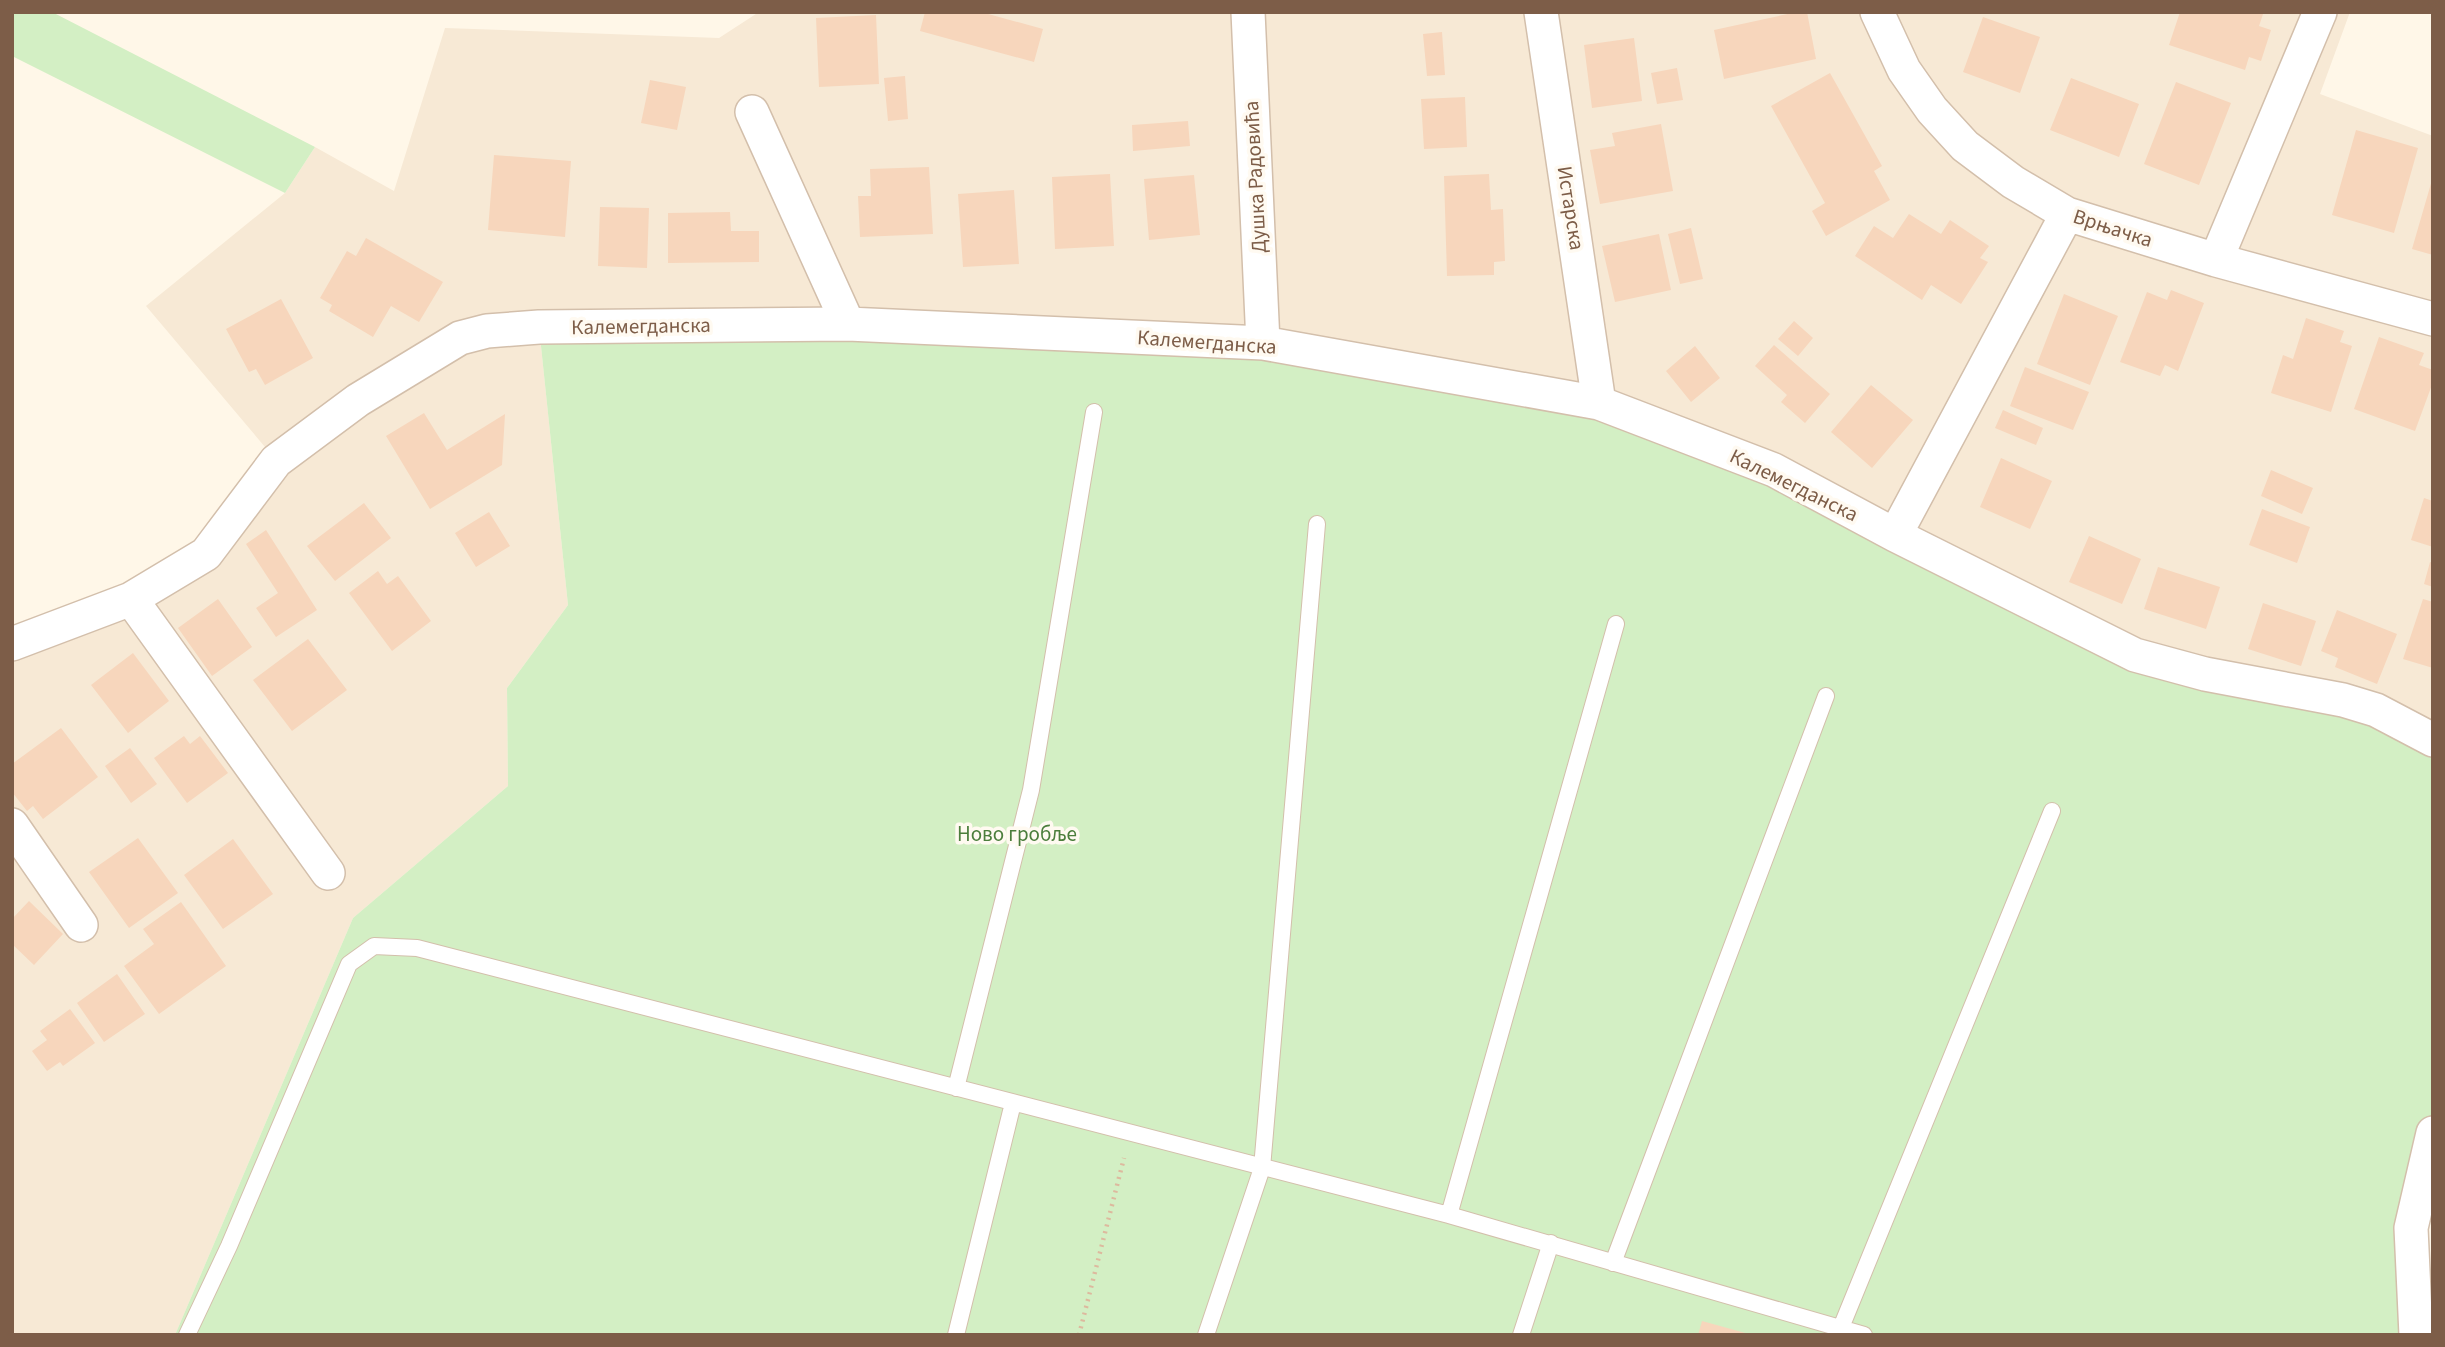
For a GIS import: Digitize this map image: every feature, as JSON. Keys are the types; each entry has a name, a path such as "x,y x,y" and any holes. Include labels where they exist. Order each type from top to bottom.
{"street":[{"name":"Душка Радовића","path":"1248,12 1263,343"},
{"name":"Истарска","path":"1541,12 1599,403"},
{"name":"Врњачка","path":"1877,12 1904,70 1932,110 1965,146 2013,182 2067,214 2216,260 2433,319"},
{"path":"2216,260 2320,12"},
{"path":"752,112 848,324"},
{"path":"1895,535 2067,214"},
{"name":"Калемегданска","path":"12,644 131,599 206,554 276,461 358,400 460,338 487,331 539,327 848,324 1263,343 1599,403 1773,470 1895,535 2135,655 2205,674 2376,710 2433,740"},
{"path":"131,599 328,873"},
{"path":"12,825 81,925"},
{"path":"2416,1335 2411,1228 2433,1133"}],"lane":[{"path":"956,1088 1031,790 1094,412"},
{"path":"1206,1335 1262,1167 1317,524"},
{"path":"1449,1215 1616,624"},
{"path":"1613,1263 1826,696"},
{"path":"1839,1332 2052,811"},
{"path":"187,1335 229,1246 349,964 374,946 417,948 1449,1215 1551,1243 1839,1332 1864,1335"},
{"path":"956,1335 1013,1103"},
{"path":"1521,1335 1551,1243"}],"path":[{"path":"1079,1335 1130,1133"}],"shaded area":[{"path":"759,12 2350,12 2320,94 2433,136 2433,740 539,327 568,605 507,688 508,786 353,918 175,1335 20,1335 12,1332 12,644 206,554 276,460 146,306 285,193 315,147 394,191 445,28 719,38"}],"green space":[{"path":"12,12 52,12 315,147 285,193 12,56"},
{"name":"Ново гробље","path":"539,327 1263,343 1599,403 2135,655 2433,740 2433,1133 2416,1335 175,1335 353,918 508,786 507,688 568,605"}],"building":[{"path":"925,12 981,12 1043,29 1034,62 920,31"},
{"path":"1807,12 1816,59 1724,79 1714,30"},
{"path":"2180,12 2263,14 2259,26 2271,30 2261,61 2249,57 2245,70 2169,45"},
{"path":"876,15 879,84 819,87 816,18"},
{"path":"1983,17 2040,37 2020,93 1963,72"},
{"path":"1442,32 1445,75 1427,76 1423,34"},
{"path":"1634,38 1642,101 1592,108 1584,45"},
{"path":"1677,68 1683,100 1657,104 1651,73"},
{"path":"1830,73 1882,166 1874,171 1890,200 1826,236 1812,211 1825,203 1771,106"},
{"path":"905,76 908,119 888,121 884,78"},
{"path":"2071,78 2139,104 2119,157 2050,130"},
{"path":"650,80 686,87 677,130 641,123"},
{"path":"2176,82 2231,103 2199,185 2144,164"},
{"path":"1465,97 1467,147 1424,149 1421,99"},
{"path":"1188,121 1190,146 1133,151 1132,125"},
{"path":"1661,124 1673,191 1600,204 1590,150 1615,146 1612,133"},
{"path":"2356,130 2418,148 2394,233 2332,215"},
{"path":"494,155 571,161 565,237 488,230"},
{"path":"929,167 933,234 860,237 858,196 871,196 870,169"},
{"path":"1110,174 1114,246 1055,249 1052,177"},
{"path":"1489,174 1491,210 1503,209 1505,261 1494,262 1494,275 1447,276 1444,176"},
{"path":"1194,175 1200,235 1149,240 1144,179"},
{"path":"2433,180 2433,255 2412,249"},
{"path":"1014,190 1019,264 963,267 958,194"},
{"path":"600,207 649,208 647,268 598,266"},
{"path":"730,212 731,231 759,231 759,262 668,263 668,213"},
{"path":"1909,214 1941,234 1950,220 1989,246 1980,258 1988,262 1961,304 1931,285 1922,300 1855,256 1874,226 1893,238"},
{"path":"1691,228 1703,279 1680,284 1668,234"},
{"path":"1659,234 1671,290 1615,302 1602,246"},
{"path":"366,238 443,282 419,322 391,306 373,337 329,311 332,305 320,298 347,251 356,256"},
{"path":"2171,290 2204,303 2178,371 2165,365 2160,376 2120,362 2147,292 2167,300"},
{"path":"2064,294 2118,316 2090,385 2037,364"},
{"path":"281,299 313,358 265,385 256,369 249,372 226,329"},
{"path":"2306,318 2344,331 2340,342 2352,346 2331,412 2271,393 2283,355 2293,359"},
{"path":"1794,321 1813,338 1798,356 1778,339"},
{"path":"2379,337 2424,353 2419,365 2433,370 2433,382 2415,431 2354,409"},
{"path":"1774,345 1830,394 1805,423 1781,402 1787,395 1755,366"},
{"path":"1695,346 1720,378 1691,402 1666,371"},
{"path":"2025,367 2089,392 2073,430 2010,406"},
{"path":"1871,385 1913,420 1872,468 1831,432"},
{"path":"2003,410 2043,428 2036,445 1995,428"},
{"path":"424,413 447,450 505,414 502,465 430,509 386,436"},
{"path":"2001,458 2052,481 2030,529 1980,507"},
{"path":"2271,470 2313,488 2302,514 2261,496"},
{"path":"2424,498 2433,501 2433,547 2411,540"},
{"path":"364,503 391,538 335,581 307,546"},
{"path":"2262,509 2310,527 2297,563 2249,545"},
{"path":"489,512 510,546 476,567 455,533"},
{"path":"266,530 317,610 276,637 256,608 278,593 246,544"},
{"path":"2089,536 2141,559 2122,604 2069,582"},
{"path":"2430,562 2433,563 2433,587 2424,584"},
{"path":"2158,567 2220,587 2206,629 2144,609"},
{"path":"378,571 387,584 398,576 431,621 392,651 349,593"},
{"path":"218,599 252,647 212,676 178,628"},
{"path":"2423,599 2433,602 2433,668 2403,659"},
{"path":"2263,603 2316,621 2301,666 2248,649"},
{"path":"2337,610 2397,634 2377,684 2335,667 2338,658 2321,651"},
{"path":"308,639 347,690 292,731 253,680"},
{"path":"133,653 169,701 128,733 91,685"},
{"path":"61,728 98,777 43,819 33,806 27,811 12,792 12,764"},
{"path":"184,736 190,744 200,736 228,773 187,803 154,758"},
{"path":"130,748 157,784 131,803 105,766"},
{"path":"138,838 178,893 129,928 89,872"},
{"path":"233,839 273,894 223,929 184,875"},
{"path":"29,901 63,934 34,965 12,944 12,919"},
{"path":"181,902 226,966 159,1014 124,966 154,944 143,929"},
{"path":"117,974 145,1014 104,1042 77,1003"},
{"path":"70,1009 95,1043 63,1066 60,1062 47,1071 32,1051 47,1040 40,1031"},
{"path":"1702,1321 1749,1334 1749,1335 1698,1335"}]}
